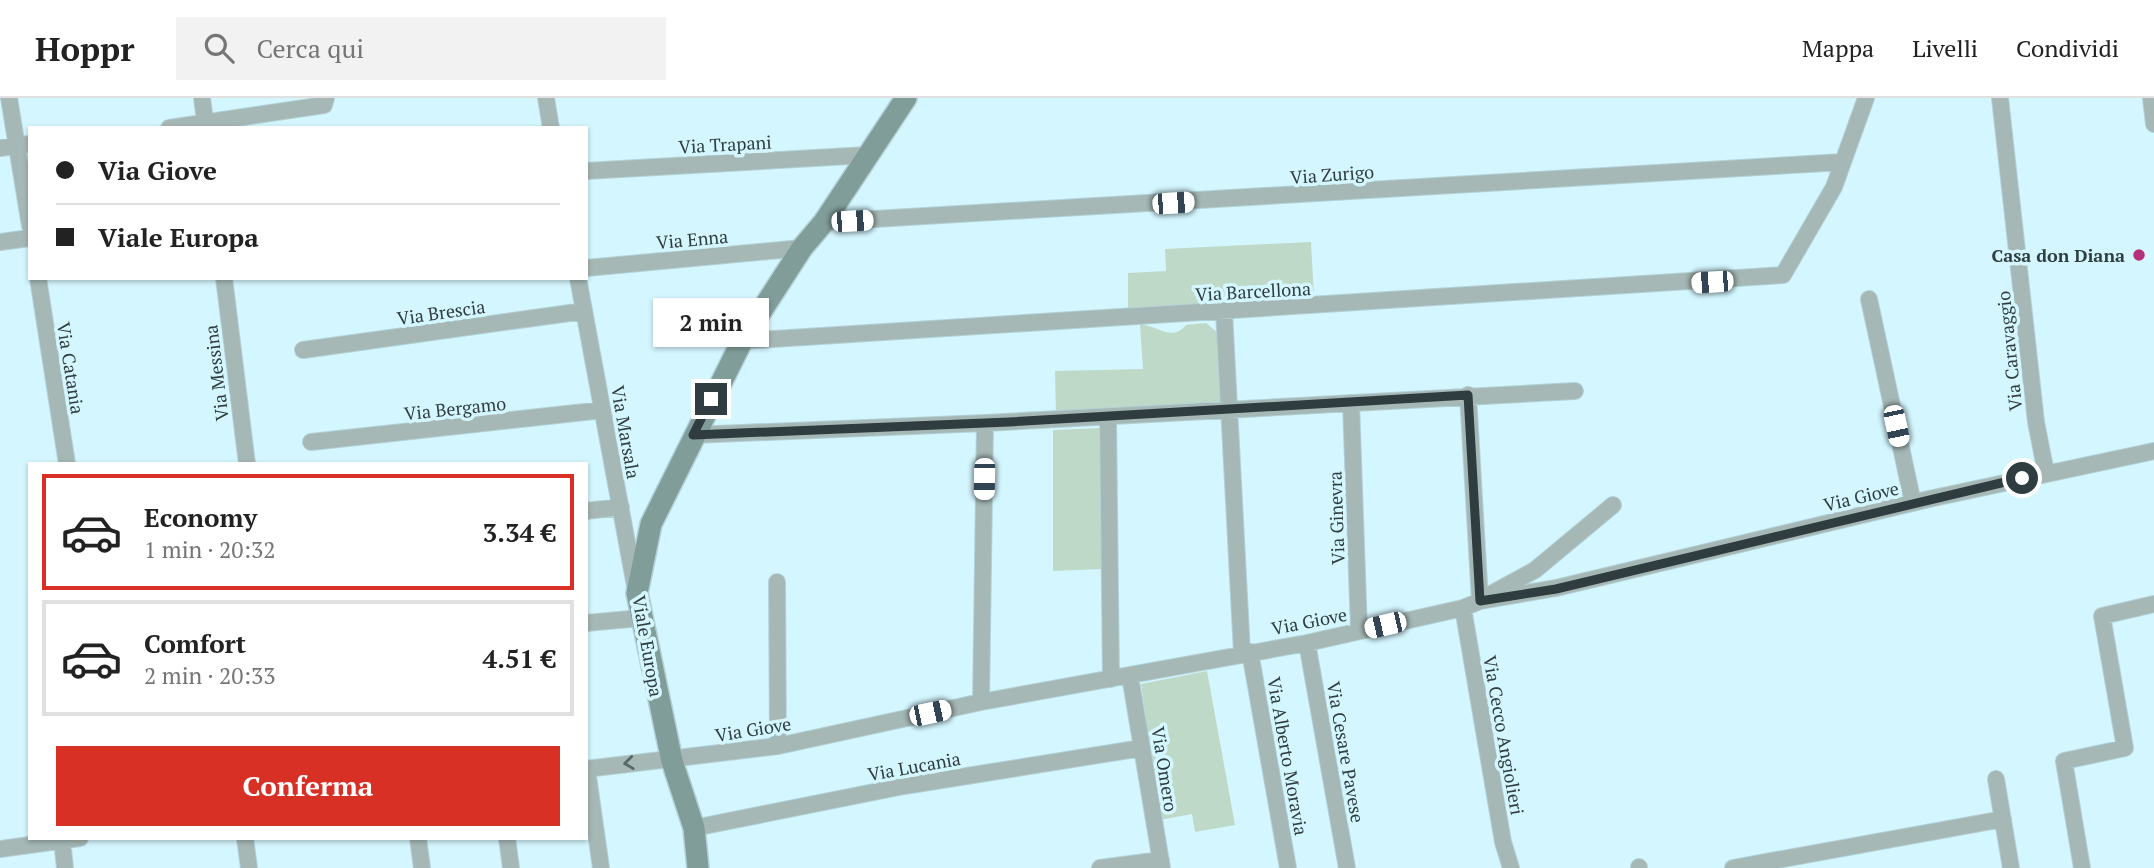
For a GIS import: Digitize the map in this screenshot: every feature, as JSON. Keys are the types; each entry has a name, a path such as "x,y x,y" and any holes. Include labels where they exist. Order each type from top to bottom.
{"street":[{"path":"9,98 28,215"},
{"path":"202,98 206,126 324,105 326,98"},
{"path":"546,98 551,126"},
{"name":"Viale Europa","path":"698,868 694,828 671,761 637,593 651,524 742,341 802,248 824,222 906,98"},
{"path":"1843,162 1866,98"},
{"name":"Via Caravaggio","path":"2000,98 2036,422 2046,473"},
{"path":"2151,98 2154,124"},
{"name":"Via Trapani","path":"588,171 867,155"},
{"name":"Via Zurigo","path":"824,222 1843,162"},
{"name":"Via Barcellona","path":"742,341 1766,279 1783,275 1833,187 1843,162"},
{"path":"0,242 28,238"},
{"name":"Via Enna","path":"588,268 802,248"},
{"name":"Via Catania","path":"38,280 66,462"},
{"name":"Via Messina","path":"225,280 247,462"},
{"name":"Via Marsala","path":"578,280 637,593"},
{"path":"1869,299 1913,503"},
{"name":"Via Brescia","path":"303,350 584,312"},
{"name":"Via Alberto Moravia","path":"1224,312 1246,653 1289,868"},
{"path":"693,435 1229,411 1468,395 1575,391"},
{"path":"1468,395 1480,601 1535,570 1613,505"},
{"name":"Via Ginevra","path":"1350,403 1359,631"},
{"name":"Via Bergamo","path":"311,442 603,410"},
{"path":"1108,417 1111,679"},
{"path":"981,702 985,423"},
{"name":"Via Giove","path":"588,769 778,746 981,702 1307,643 1463,608 1480,601 1556,589 1913,503 2154,451"},
{"path":"588,511 621,507"},
{"path":"777,582 778,746"},
{"path":"2082,868 2064,761 2125,748 2102,616 2154,604"},
{"name":"Via Cecco Angiolieri","path":"1463,608 1503,842 1511,868"},
{"path":"588,623 641,618"},
{"name":"Via Cesare Pavese","path":"1307,643 1347,868"},
{"name":"Via Omero","path":"1130,676 1161,864"},
{"name":"Via Lucania","path":"694,828 904,786 1142,748"},
{"path":"588,776 601,868"},
{"path":"1996,779 2011,868"},
{"path":"1732,868 1766,865 2003,818"},
{"path":"0,849 62,840 65,868"},
{"path":"245,840 249,868"},
{"path":"418,840 422,868"},
{"path":"507,840 511,868"},
{"path":"1100,868 1161,864"}],"green space":[{"path":"1311,242 1314,297 1128,310 1128,273 1166,271 1165,249"},
{"path":"1206,323 1218,333 1222,403 1056,414 1055,371 1143,369 1140,324 1170,333 1181,330 1186,325"},
{"path":"1101,428 1103,569 1053,571 1053,430"},
{"path":"1207,671 1235,825 1195,832 1192,814 1160,820 1141,684"}],"place":[{"name":"Casa don Diana","path":"2139,255"}],"route":[{"path":"711,399 693,435 1229,411 1468,395 1480,601 1556,589 2022,478"}]}
